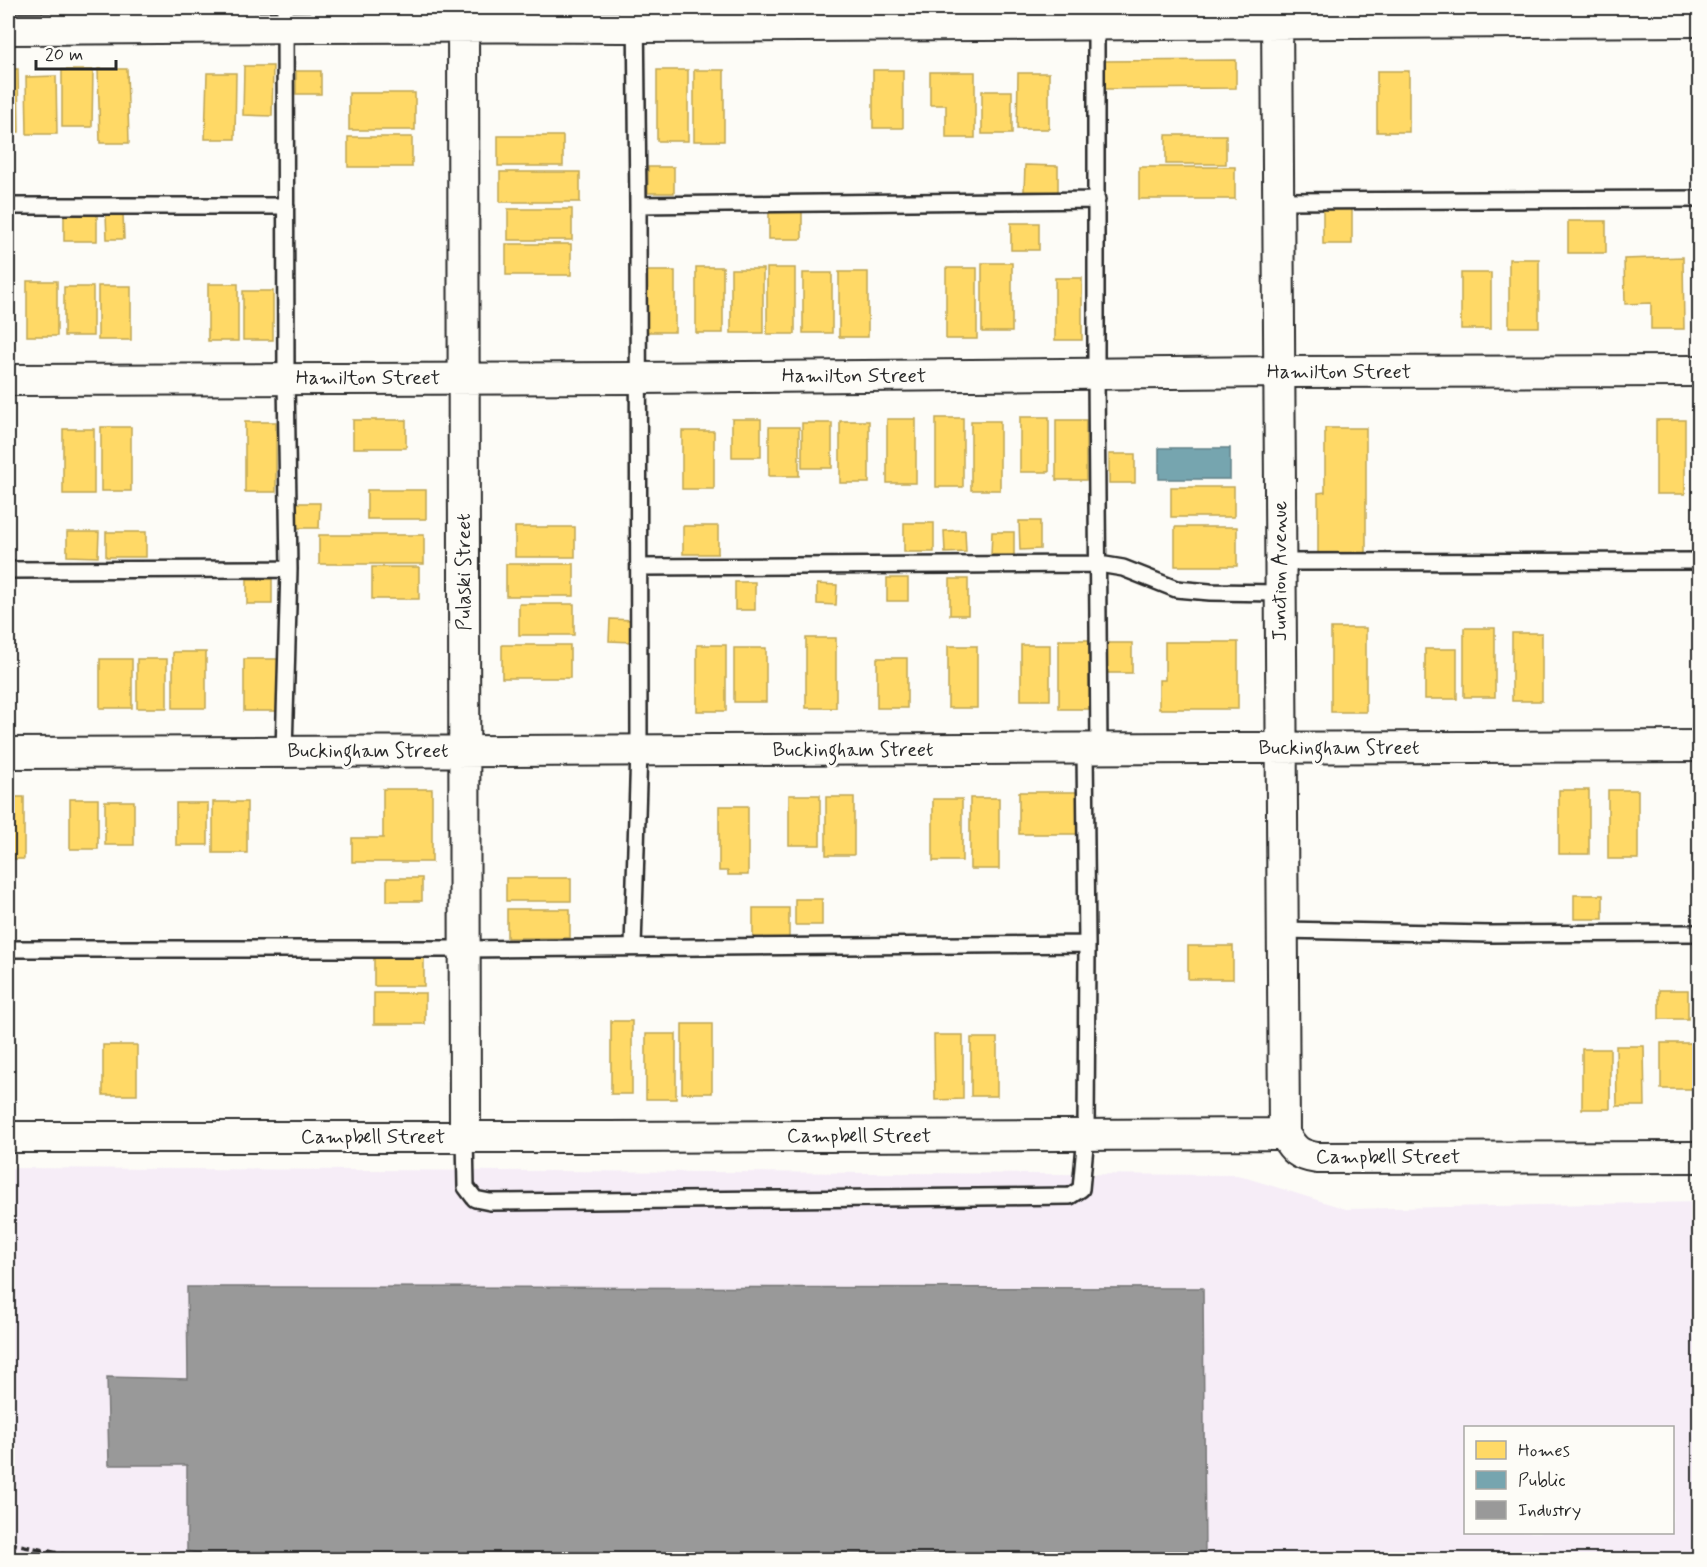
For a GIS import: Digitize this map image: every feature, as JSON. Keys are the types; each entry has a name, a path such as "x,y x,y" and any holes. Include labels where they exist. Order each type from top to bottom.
{"street":[{"path":"8,29 285,18 463,16 1277,15 1700,21"},
{"name":"Junction Avenue","path":"1277,15 1284,1134"},
{"name":"Pulaski Street","path":"463,16 465,1137"},
{"name":"Hamilton Street","path":"8,380 1700,371"},
{"name":"Buckingham Street","path":"8,753 1700,746"},
{"name":"Campbell Street","path":"8,1137 1284,1134 1293,1149 1304,1156 1317,1158 1700,1156"}],"lane":[{"path":"465,1137 466,1187 475,1199 490,1202 1070,1196 1081,1189 1086,1135 1087,944 1099,564 1096,375 1096,15"},
{"path":"633,947 639,750 636,17"},
{"path":"285,18 289,569 285,752"},
{"path":"1278,201 1700,199"},
{"path":"638,205 1097,200"},
{"path":"8,206 286,206"},
{"path":"1280,562 1700,561"},
{"path":"639,567 1099,564 1123,568 1176,589 1280,593"},
{"path":"8,570 289,569"},
{"path":"1282,930 1490,934 1700,933"},
{"path":"8,949 464,949 1087,944"}],"shaded area":[{"path":"8,1168 1237,1175 1346,1209 1699,1202 1699,1559 8,1560"}],"building: Homes":[{"path":"1236,60 1236,88 1103,89 1103,61"},
{"path":"244,66 273,66 272,116 243,115"},
{"path":"8,69 18,69 19,132 8,132"},
{"path":"98,69 127,69 129,143 100,143"},
{"path":"62,70 93,70 92,127 62,127"},
{"path":"657,70 688,70 688,141 657,141"},
{"path":"694,70 724,70 724,141 694,141"},
{"path":"873,70 903,70 903,128 873,128"},
{"path":"296,71 321,71 321,94 296,94"},
{"path":"1377,71 1409,71 1409,132 1377,132"},
{"path":"930,72 975,72 975,138 946,138 946,105 930,105"},
{"path":"207,73 236,73 235,139 205,139"},
{"path":"1018,73 1049,73 1049,129 1017,129"},
{"path":"56,76 57,134 27,134 26,77"},
{"path":"982,91 1012,91 1012,134 982,134"},
{"path":"349,93 415,93 415,130 349,130"},
{"path":"1166,135 1226,135 1226,164 1166,164"},
{"path":"498,136 563,136 563,166 498,166"},
{"path":"348,137 412,137 412,167 348,167"},
{"path":"1025,165 1058,166 1058,192 1024,191"},
{"path":"648,167 674,167 674,193 648,193"},
{"path":"1139,167 1235,167 1235,199 1139,199"},
{"path":"500,172 580,172 580,202 500,202"},
{"path":"1323,207 1352,207 1352,244 1323,244"},
{"path":"508,209 572,209 572,240 508,240"},
{"path":"769,210 802,210 802,239 769,239"},
{"path":"97,213 97,241 64,241 64,214"},
{"path":"106,214 123,214 124,239 107,239"},
{"path":"1568,221 1606,221 1606,253 1568,253"},
{"path":"1011,223 1039,223 1039,250 1011,250"},
{"path":"506,244 571,244 571,275 506,275"},
{"path":"1683,257 1684,329 1651,329 1651,303 1625,304 1624,259"},
{"path":"1509,259 1539,259 1539,327 1509,327"},
{"path":"982,263 1012,263 1012,332 982,332"},
{"path":"696,267 723,267 723,333 696,333"},
{"path":"767,268 795,268 795,334 767,334"},
{"path":"946,268 977,268 977,339 946,339"},
{"path":"731,269 763,269 763,333 731,333"},
{"path":"644,271 675,271 675,332 644,332"},
{"path":"839,272 868,272 868,337 839,337"},
{"path":"803,273 832,273 832,333 803,333"},
{"path":"1461,273 1491,273 1491,329 1461,329"},
{"path":"1055,278 1082,278 1082,340 1055,340"},
{"path":"27,281 57,281 57,336 27,336"},
{"path":"208,284 238,284 238,341 208,341"},
{"path":"98,286 131,286 131,340 98,340"},
{"path":"64,287 93,287 93,336 64,336"},
{"path":"243,291 273,291 273,340 243,340"},
{"path":"1020,417 1049,417 1049,472 1020,472"},
{"path":"936,418 963,418 963,487 936,487"},
{"path":"732,419 761,419 761,457 732,457"},
{"path":"887,419 916,419 916,483 887,483"},
{"path":"353,420 406,420 406,448 353,448"},
{"path":"1056,420 1086,420 1086,480 1056,480"},
{"path":"1656,420 1685,420 1685,494 1656,494"},
{"path":"840,421 869,421 869,483 840,483"},
{"path":"971,421 1000,421 1000,490 971,490"},
{"path":"245,422 276,422 276,492 245,492"},
{"path":"802,423 832,423 832,468 802,468"},
{"path":"101,427 131,427 131,491 101,491"},
{"path":"769,427 799,427 799,476 769,476"},
{"path":"1325,428 1366,428 1366,555 1318,555 1318,493 1325,492"},
{"path":"63,429 94,429 94,494 63,494"},
{"path":"682,431 714,431 714,489 682,489"},
{"path":"1109,454 1135,454 1135,483 1109,483"},
{"path":"1171,487 1234,487 1234,517 1171,517"},
{"path":"367,490 426,490 426,519 367,519"},
{"path":"294,503 320,503 319,528 294,528"},
{"path":"1019,521 1040,521 1040,549 1020,550"},
{"path":"904,523 934,523 934,552 904,552"},
{"path":"683,526 718,526 718,554 683,554"},
{"path":"515,527 575,527 575,557 515,557"},
{"path":"1175,527 1237,527 1237,566 1175,566"},
{"path":"965,530 966,552 945,553 944,531"},
{"path":"67,532 99,532 98,557 67,556"},
{"path":"106,532 146,532 146,557 106,557"},
{"path":"992,532 1014,532 1014,555 991,555"},
{"path":"319,535 424,535 424,564 319,564"},
{"path":"506,564 574,564 574,596 506,596"},
{"path":"372,567 419,567 419,599 372,599"},
{"path":"887,578 908,578 908,601 887,601"},
{"path":"247,579 272,579 272,604 247,604"},
{"path":"950,579 968,579 968,615 950,615"},
{"path":"735,582 755,582 755,610 735,610"},
{"path":"817,584 837,585 836,605 817,604"},
{"path":"519,604 574,604 574,635 519,635"},
{"path":"610,619 633,620 632,642 609,641"},
{"path":"1331,628 1366,628 1366,712 1331,712"},
{"path":"1464,628 1495,628 1495,697 1464,697"},
{"path":"1512,633 1542,633 1542,701 1512,701"},
{"path":"806,638 836,638 836,708 806,708"},
{"path":"1059,640 1089,640 1089,709 1059,709"},
{"path":"1165,642 1238,642 1238,709 1159,709 1159,680 1165,680"},
{"path":"1107,643 1132,643 1132,673 1107,673"},
{"path":"502,645 570,645 570,678 502,678"},
{"path":"697,645 726,645 726,711 697,711"},
{"path":"1021,645 1050,645 1050,700 1021,700"},
{"path":"948,646 977,646 977,708 948,708"},
{"path":"734,648 766,648 766,702 734,702"},
{"path":"1425,649 1457,649 1457,699 1425,699"},
{"path":"173,652 206,652 206,708 173,708"},
{"path":"877,658 907,658 907,708 877,708"},
{"path":"100,659 132,659 132,708 100,708"},
{"path":"137,659 167,659 167,708 137,708"},
{"path":"244,659 281,659 281,711 244,711"},
{"path":"383,789 432,789 432,862 352,862 352,838 383,838"},
{"path":"1559,790 1589,790 1589,854 1559,854"},
{"path":"1608,790 1638,790 1638,859 1608,859"},
{"path":"1019,792 1079,792 1079,834 1019,834"},
{"path":"789,795 820,795 820,845 789,845"},
{"path":"8,797 24,797 24,859 8,859"},
{"path":"826,797 854,797 854,855 826,855"},
{"path":"970,798 999,798 999,869 970,869"},
{"path":"70,799 98,799 98,849 70,849"},
{"path":"933,799 962,799 962,861 933,861"},
{"path":"105,801 134,801 134,845 105,845"},
{"path":"213,802 247,802 247,853 213,853"},
{"path":"176,803 208,803 208,845 176,845"},
{"path":"719,806 748,806 748,875 728,875 728,871 719,871"},
{"path":"387,878 422,878 422,901 387,901"},
{"path":"506,878 571,878 571,901 506,901"},
{"path":"1574,895 1603,895 1603,919 1574,919"},
{"path":"795,899 822,899 822,925 795,925"},
{"path":"753,908 789,908 789,938 753,938"},
{"path":"507,909 570,909 570,938 507,938"},
{"path":"1188,946 1233,946 1233,979 1188,979"},
{"path":"374,956 424,956 424,986 374,986"},
{"path":"1659,990 1688,990 1688,1019 1659,1019"},
{"path":"374,993 425,993 425,1024 374,1024"},
{"path":"611,1021 632,1021 632,1094 611,1094"},
{"path":"682,1024 712,1024 712,1093 682,1093"},
{"path":"646,1034 676,1034 676,1099 646,1099"},
{"path":"934,1035 963,1035 963,1099 935,1100"},
{"path":"971,1038 997,1038 997,1096 971,1096"},
{"path":"1661,1043 1700,1043 1700,1089 1661,1089"},
{"path":"103,1045 137,1045 137,1095 103,1095"},
{"path":"1616,1046 1644,1046 1645,1106 1617,1106"},
{"path":"1582,1049 1610,1049 1610,1109 1582,1109"}],"building: Public":[{"path":"1159,448 1230,448 1230,479 1159,479"}],"building: Industry":[{"path":"187,1287 1203,1288 1205,1560 230,1560 187,1551 187,1465 109,1465 107,1377 188,1379"}],"railway":[{"path":"8,1543 89,1560"}]}
